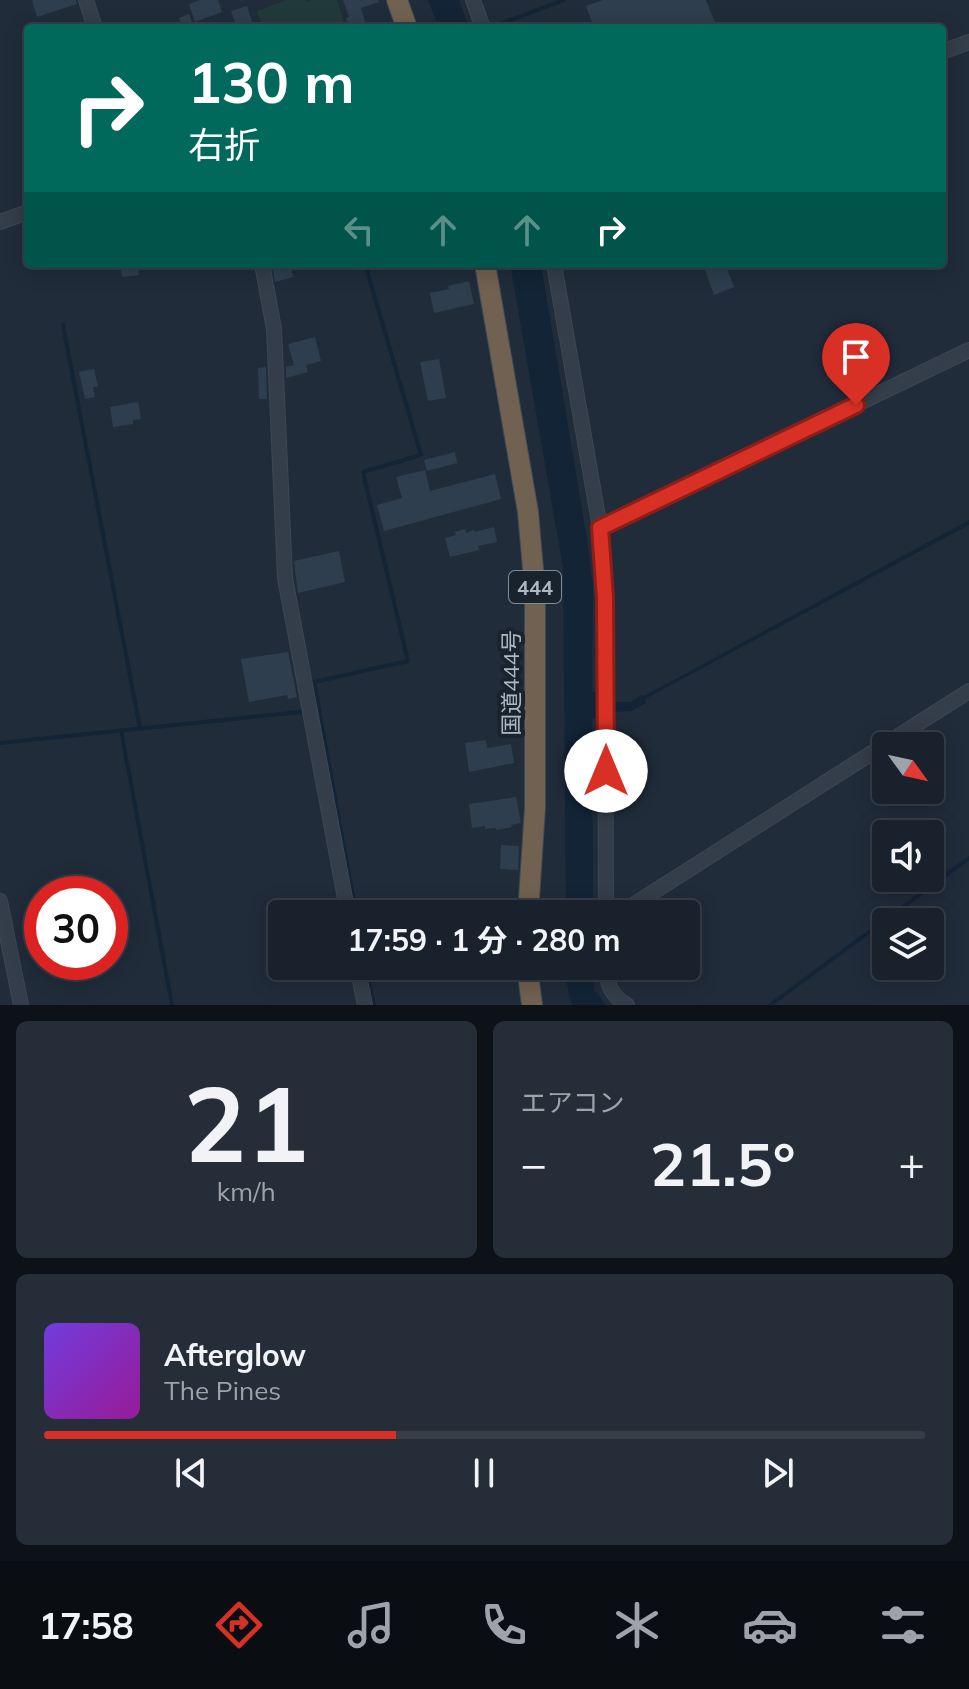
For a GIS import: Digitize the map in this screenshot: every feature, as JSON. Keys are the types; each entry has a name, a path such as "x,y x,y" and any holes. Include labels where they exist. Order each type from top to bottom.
{"highway":[{"path":"397,0 406,24"},
{"name":"国道444号","path":"486,268 528,512 535,591 535,808 529,900"},
{"path":"529,980 532,1005"}],"street":[{"path":"86,0 94,24"},
{"path":"473,0 481,24"},
{"path":"946,51 969,42"},
{"path":"0,222 24,213"},
{"path":"263,268 274,329 285,578 345,900"},
{"path":"555,268 600,528 605,598 606,900"},
{"path":"600,528 969,350"},
{"path":"641,900 969,691"},
{"path":"0,901 21,1005"},
{"path":"360,980 365,1005"},
{"path":"606,980 611,991 627,1005"}],"green space":[{"path":"287,0 337,0 345,24 262,24 257,11"}],"water":[{"path":"428,0 459,0 468,24 437,24"},
{"path":"511,268 542,268 588,545 593,588 592,691 597,693 597,704 631,702 644,696 969,520 969,525 645,699 646,703 631,711 597,709 597,716 592,719 593,900 566,900 563,567"},
{"path":"567,980 594,980 594,990 606,1005 572,1005"}],"building":[{"path":"32,0 76,0 77,4 37,17"},
{"path":"200,0 218,0 222,12 195,22 189,4"},
{"path":"343,0 378,0 361,8 366,24 348,24 346,18 349,17"},
{"path":"603,0 706,0 715,24 593,24 586,6"},
{"path":"247,6 253,24 236,24 231,11"},
{"path":"189,14 193,24 181,24 179,18"},
{"path":"121,268 138,268 139,275 122,277"},
{"path":"273,268 291,268 293,277 275,282"},
{"path":"704,268 727,268 734,287 714,295"},
{"path":"469,281 474,304 434,313 430,293"},
{"path":"315,337 321,361 306,365 308,372 286,378 286,367 294,365 288,344"},
{"path":"439,359 446,398 428,401 420,362"},
{"path":"266,367 267,399 259,399 258,368"},
{"path":"94,369 98,386 93,387 95,397 85,399 79,372"},
{"path":"138,402 141,419 133,420 133,424 113,427 110,407"},
{"path":"455,452 457,463 427,471 424,460"},
{"path":"425,470 430,491 495,474 501,499 384,531 377,505 402,498 396,477"},
{"path":"494,527 497,542 450,557 445,538 465,529 466,533"},
{"path":"339,551 345,582 298,593 294,561"},
{"path":"288,652 297,697 288,699 287,695 249,702 241,659"},
{"path":"486,740 487,748 511,744 514,763 469,772 465,743"},
{"path":"516,797 521,823 496,830 485,829 485,826 472,828 469,804"},
{"path":"501,845 519,846 518,870 500,869"}],"waterway":[{"path":"501,24 564,0"},
{"path":"353,900 314,682 408,661 363,472 421,455 366,268"},
{"path":"63,325 140,728"},
{"path":"0,743 301,712"},
{"path":"121,730 172,1005"},
{"path":"770,1005 969,858"},
{"path":"369,980 374,1005"}],"route":[{"path":"606,771 605,598 600,528 856,405"}]}
